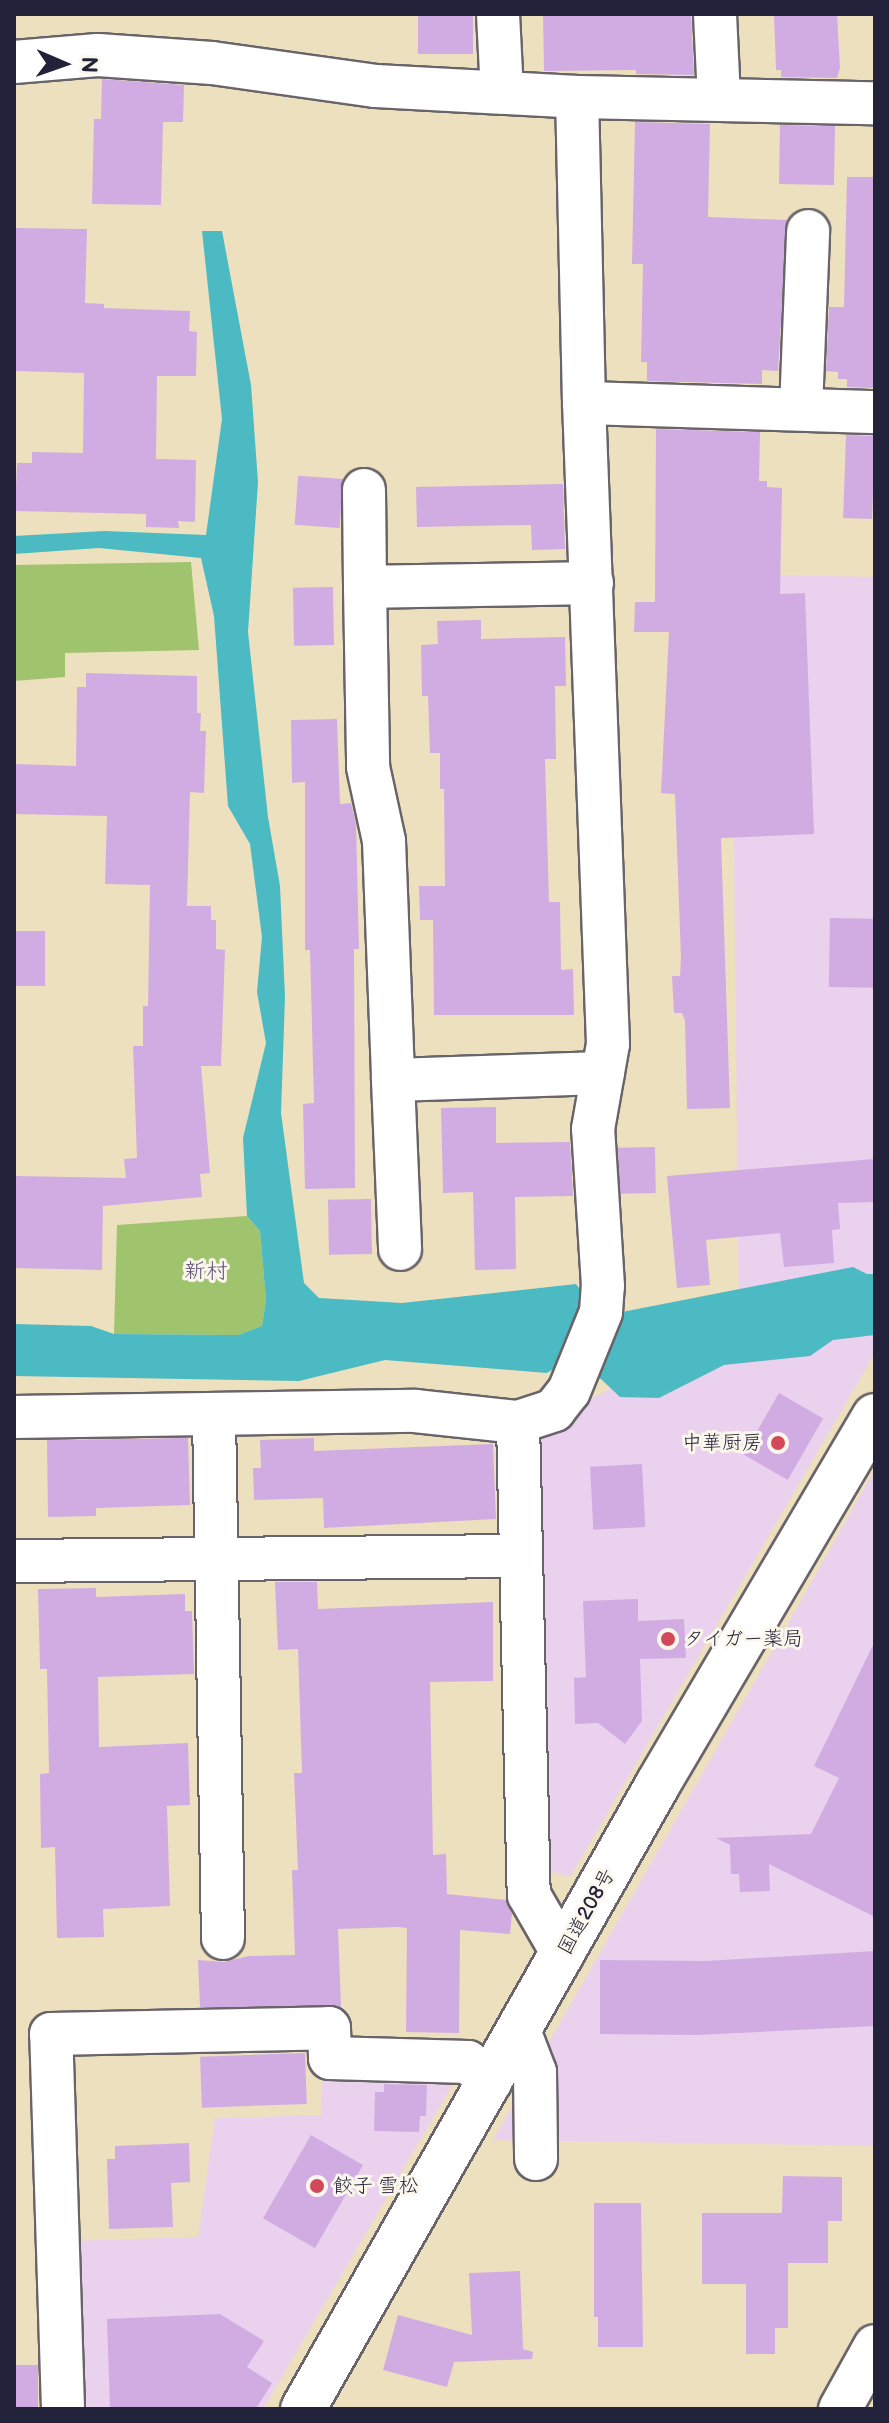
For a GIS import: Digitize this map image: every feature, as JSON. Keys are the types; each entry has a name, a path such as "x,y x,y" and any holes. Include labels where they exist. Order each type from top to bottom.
{"highway":[{"name":"国道208号","path":"303,2409 520,2033 658,1784 875,1416"}],"street":[{"path":"498,14 502,92"},
{"path":"715,14 719,99"},
{"path":"14,62 98,55 212,63 376,86 577,97 875,103"},
{"path":"14,1417 415,1411 518,1422 554,1410 569,1391 601,1312 603,1286 593,1129 608,1044 584,403 577,97"},
{"path":"801,409 808,231"},
{"path":"584,403 875,412"},
{"path":"364,490 368,767 384,841 400,1249"},
{"path":"365,587 592,583"},
{"path":"393,1080 603,1073"},
{"path":"214,1414 223,1938"},
{"path":"518,1422 529,1895 563,1954"},
{"path":"14,1561 521,1556"},
{"path":"63,2409 51,2034 329,2028 330,2058 468,2062 491,2082"},
{"path":"520,2033 535,2072 536,2159"},
{"path":"840,2409 875,2346"}],"shaded area":[{"path":"731,574 875,577 875,1353 570,1877 538,1868 530,1432 739,1319"},
{"path":"875,1469 875,2146 493,2140 806,1592"},
{"path":"323,2066 461,2070 263,2409 73,2409 70,2241 198,2237 215,2118 321,2115"}],"green space":[{"path":"191,562 199,650 65,653 65,677 14,681 14,565"},
{"path":"247,1216 260,1231 266,1300 262,1326 238,1335 114,1334 117,1225"}],"water":[{"path":"202,231 222,231 251,385 258,482 248,632 268,817 280,886 285,997 281,1113 304,1283 319,1298 402,1303 576,1284 587,1299 622,1312 853,1267 867,1274 875,1274 875,1335 833,1340 810,1356 724,1365 659,1398 620,1397 601,1379 563,1363 547,1373 385,1360 299,1381 14,1376 14,1324 91,1326 114,1334 238,1335 262,1326 266,1300 260,1231 247,1216 243,1138 266,1043 257,992 262,937 250,844 228,806 214,616 201,558 99,548 14,554 14,536 105,531 206,535 222,419"}],"building":[{"path":"418,14 473,14 473,54 418,54"},
{"path":"543,14 691,15 694,75 636,74 636,70 544,71"},
{"path":"774,14 837,14 840,68 837,78 781,77 781,70 776,70"},
{"path":"102,79 184,85 183,122 163,122 161,205 92,204 94,119 101,119"},
{"path":"635,122 710,124 708,217 787,220 778,371 762,370 762,384 647,381 647,362 641,362 643,264 632,264"},
{"path":"780,125 835,126 834,185 779,184"},
{"path":"847,177 875,177 875,388 847,387 847,379 838,379 838,372 826,371 829,307 844,307"},
{"path":"14,228 87,229 85,303 104,304 104,308 190,311 189,331 197,332 196,376 157,376 156,459 196,460 195,522 178,521 179,528 146,527 146,514 15,511 17,463 32,463 32,452 83,453 84,373 14,371"},
{"path":"656,429 760,432 759,481 767,481 767,487 782,488 780,594 805,593 814,834 721,838 730,1108 687,1109 685,1021 682,1013 674,1013 672,976 680,976 681,958 675,794 661,793 669,632 634,632 635,602 655,602"},
{"path":"846,435 875,436 872,519 843,518"},
{"path":"298,476 343,479 340,528 295,525"},
{"path":"563,484 565,549 532,550 531,525 417,527 416,487"},
{"path":"333,587 334,645 294,646 293,588"},
{"path":"481,620 481,639 565,637 566,686 555,686 556,759 545,759 549,902 560,902 561,970 573,969 574,1015 434,1015 433,920 420,920 419,886 445,886 444,789 440,789 440,753 430,753 428,696 422,696 421,645 438,644 437,621"},
{"path":"86,673 197,676 197,713 201,713 200,731 206,731 204,793 190,792 187,906 211,906 211,920 216,920 216,949 225,950 221,1066 201,1066 210,1173 200,1174 202,1197 103,1206 102,1270 14,1268 14,1176 126,1178 124,1159 137,1158 133,1046 143,1046 143,1006 148,1006 150,885 105,884 107,816 14,814 14,764 76,766 77,687 86,687"},
{"path":"337,719 340,804 351,803 356,824 359,949 354,949 355,1188 305,1189 303,1104 314,1103 310,950 305,950 305,782 292,783 291,720"},
{"path":"830,918 875,919 874,988 829,987"},
{"path":"14,931 45,931 45,986 14,986"},
{"path":"496,1107 496,1143 570,1142 573,1196 515,1197 516,1269 475,1270 473,1192 443,1193 441,1108"},
{"path":"655,1147 656,1193 619,1194 618,1148"},
{"path":"875,1159 875,1202 838,1203 840,1229 832,1230 834,1263 784,1267 780,1233 706,1240 710,1285 677,1288 667,1176"},
{"path":"371,1199 372,1254 329,1255 328,1200"},
{"path":"779,1393 823,1418 788,1480 744,1454"},
{"path":"188,1438 190,1505 96,1508 96,1516 48,1517 47,1440"},
{"path":"314,1438 314,1451 493,1444 496,1519 324,1528 323,1498 254,1500 253,1468 261,1468 260,1440"},
{"path":"642,1464 645,1527 593,1530 590,1467"},
{"path":"275,1582 317,1582 318,1609 493,1602 493,1681 430,1682 433,1855 446,1854 447,1894 506,1900 512,1913 510,1934 460,1930 459,2033 406,2032 407,1928 398,1927 338,1929 341,2007 200,2007 198,1960 224,1962 249,1956 295,1955 292,1870 298,1870 294,1773 302,1773 298,1649 278,1650"},
{"path":"96,1588 96,1597 185,1594 185,1611 192,1611 194,1674 98,1677 99,1747 188,1743 190,1805 167,1806 170,1906 103,1909 104,1937 57,1938 55,1847 41,1848 40,1774 49,1773 47,1669 40,1669 38,1589"},
{"path":"638,1599 638,1621 684,1619 686,1658 640,1659 642,1721 625,1744 598,1723 575,1724 574,1678 586,1677 583,1601"},
{"path":"875,1641 875,1917 769,1864 770,1891 740,1892 739,1874 731,1874 730,1845 716,1838 811,1834 839,1778 814,1766"},
{"path":"875,1951 875,2026 698,2035 600,2034 600,1960 706,1961"},
{"path":"305,2053 307,2104 202,2108 200,2057"},
{"path":"384,2084 427,2085 426,2116 420,2116 419,2132 374,2131 375,2092 384,2092"},
{"path":"311,2135 363,2165 315,2248 263,2218"},
{"path":"189,2143 190,2182 171,2183 173,2227 109,2229 107,2159 115,2159 115,2146"},
{"path":"783,2176 842,2177 842,2221 828,2221 828,2263 788,2263 788,2328 775,2328 775,2354 746,2354 746,2284 702,2284 702,2213 782,2213"},
{"path":"594,2203 641,2203 643,2347 598,2347 598,2317 594,2317"},
{"path":"520,2271 523,2349 533,2352 532,2359 454,2362 447,2387 383,2370 398,2315 472,2335 469,2273"},
{"path":"220,2314 264,2341 247,2367 272,2383 256,2409 110,2409 107,2319"},
{"path":"14,2365 38,2365 38,2409 14,2409"}],"place":[{"name":"中華厨房","path":"778,1443"},
{"name":"タイガー薬局","path":"668,1639"},
{"name":"餃子 雪松","path":"317,2186"}],"district":[{"name":"新村","path":"206,1272"}]}
